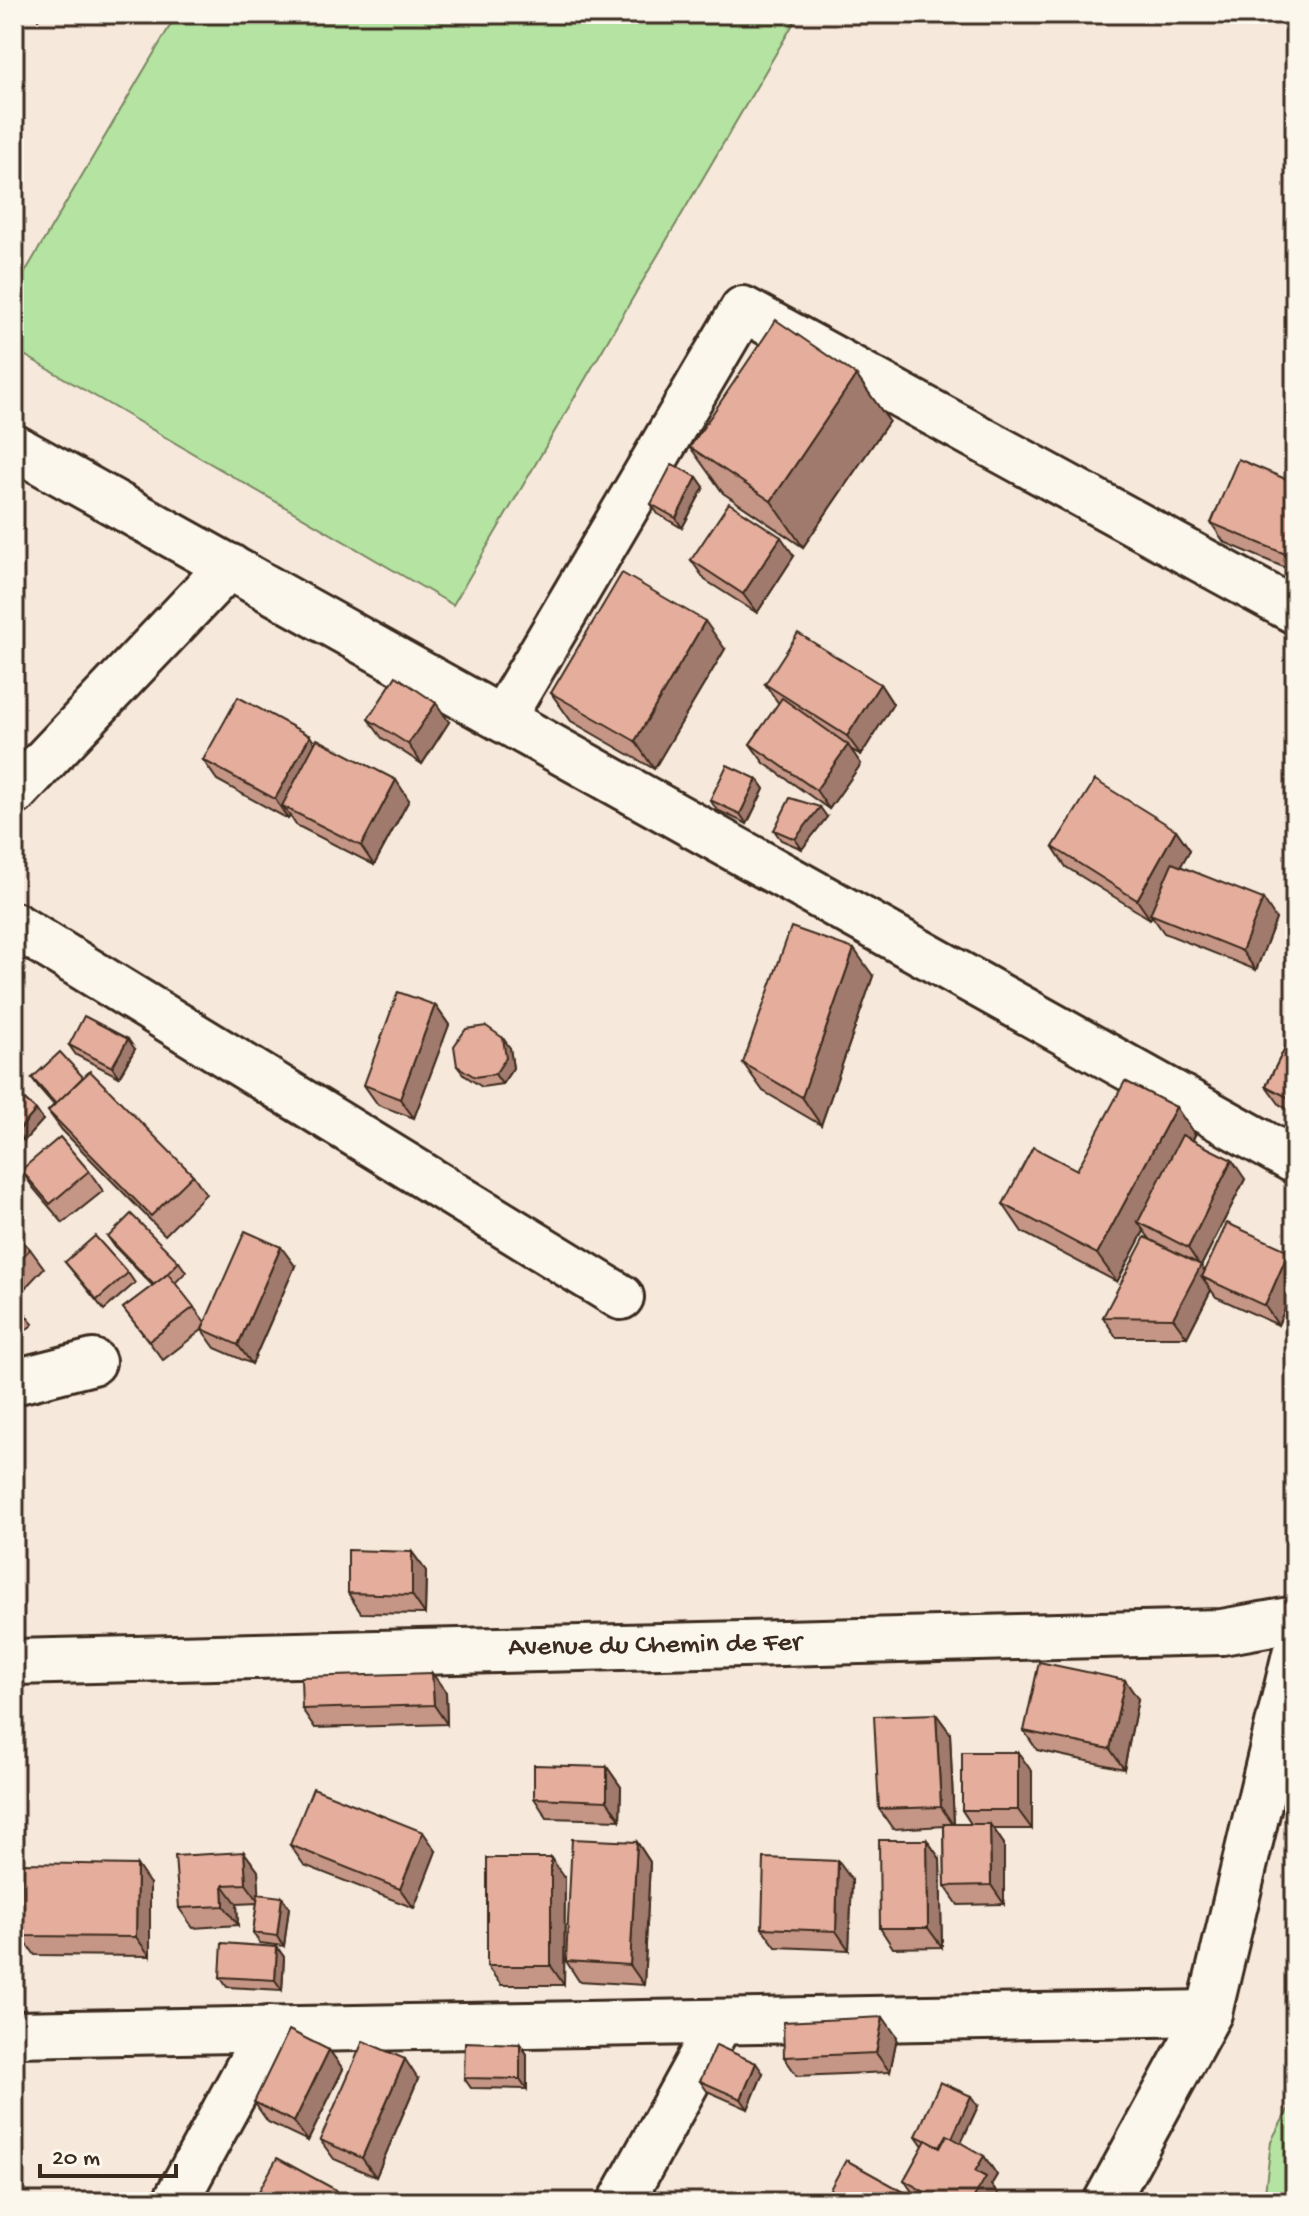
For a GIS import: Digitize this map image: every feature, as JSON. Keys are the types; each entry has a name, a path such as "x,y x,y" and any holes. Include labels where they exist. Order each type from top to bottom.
{"street":[{"path":"502,719 743,309 1295,611"},
{"path":"14,447 1295,1161"},
{"path":"14,793 229,566"},
{"path":"14,925 621,1297"},
{"path":"14,1382 93,1362"},
{"name":"Avenue du Chemin de Fer","path":"14,1662 1222,1632 1295,1619"},
{"path":"1106,2202 1209,2013 1295,1654"},
{"path":"14,2034 1209,2013"},
{"path":"621,2202 720,2022"},
{"path":"175,2202 269,2029"}],"green space":[{"path":"177,14 799,14 453,605 14,349 14,291"},
{"path":"1295,2097 1295,2202 1264,2202 1271,2141"}],"building":[{"path":"776,320 856,375 771,501 690,447"},
{"path":"1238,459 1295,483 1295,558 1211,523"},
{"path":"672,464 697,477 676,518 651,504"},
{"path":"729,503 781,537 743,594 691,560"},
{"path":"622,573 705,621 635,741 551,693"},
{"path":"798,633 880,684 847,736 765,684"},
{"path":"396,676 436,703 408,744 368,719"},
{"path":"238,697 310,736 275,799 203,760"},
{"path":"782,698 848,745 816,790 750,744"},
{"path":"317,739 396,780 361,846 282,806"},
{"path":"727,765 757,779 740,814 710,800"},
{"path":"1095,780 1176,830 1137,900 1053,847"},
{"path":"790,798 820,807 795,839 774,830"},
{"path":"1172,863 1263,899 1242,951 1150,914"},
{"path":"791,927 854,949 802,1097 743,1063"},
{"path":"398,992 435,1005 400,1099 364,1085"},
{"path":"84,1016 128,1039 112,1067 69,1045"},
{"path":"486,1026 503,1038 506,1058 495,1074 475,1077 457,1066 454,1046 466,1029"},
{"path":"1295,1028 1295,1101 1266,1086"},
{"path":"60,1052 83,1077 56,1104 32,1078"},
{"path":"90,1071 193,1175 151,1216 48,1111"},
{"path":"1125,1081 1176,1107 1097,1254 1003,1204 1033,1147 1077,1170"},
{"path":"14,1091 36,1110 17,1132 14,1129"},
{"path":"1182,1135 1232,1160 1188,1248 1138,1222"},
{"path":"60,1137 89,1171 50,1204 21,1170"},
{"path":"131,1214 179,1262 154,1285 108,1237"},
{"path":"1227,1223 1289,1251 1265,1306 1202,1277"},
{"path":"245,1231 281,1247 238,1345 202,1329"},
{"path":"14,1233 30,1249 14,1266"},
{"path":"95,1236 128,1273 97,1300 65,1262"},
{"path":"1145,1237 1201,1265 1173,1318 1103,1317"},
{"path":"168,1274 194,1307 149,1341 123,1308"},
{"path":"14,1302 26,1314 14,1325"},
{"path":"348,1550 412,1552 412,1595 348,1593"},
{"path":"1039,1662 1125,1680 1110,1749 1024,1731"},
{"path":"432,1673 434,1705 302,1709 301,1677"},
{"path":"936,1714 941,1807 879,1809 874,1716"},
{"path":"962,1752 1018,1752 1018,1810 962,1810"},
{"path":"534,1765 607,1767 607,1801 534,1798"},
{"path":"313,1788 423,1832 400,1889 290,1845"},
{"path":"944,1824 990,1824 991,1885 945,1886"},
{"path":"572,1839 637,1842 630,1965 566,1961"},
{"path":"879,1840 927,1840 928,1928 880,1928"},
{"path":"244,1852 246,1884 223,1885 224,1906 179,1908 175,1856"},
{"path":"487,1858 551,1858 551,1966 487,1966"},
{"path":"764,1858 838,1861 836,1931 762,1928"},
{"path":"22,1863 137,1865 136,1937 21,1936"},
{"path":"258,1894 282,1897 277,1936 253,1933"},
{"path":"222,1943 277,1947 275,1980 220,1977"},
{"path":"883,2017 876,2053 784,2057 783,2022"},
{"path":"289,2030 329,2050 294,2122 254,2102"},
{"path":"363,2041 405,2059 362,2158 320,2140"},
{"path":"465,2042 520,2044 520,2079 464,2078"},
{"path":"716,2045 756,2063 741,2099 700,2081"},
{"path":"940,2082 971,2096 952,2138 947,2135 940,2147 916,2136"},
{"path":"947,2135 984,2156 975,2171 986,2177 971,2202 942,2202 904,2180 926,2140 940,2148"},
{"path":"277,2158 336,2190 329,2202 253,2202"},
{"path":"846,2160 922,2202 823,2202"}]}
